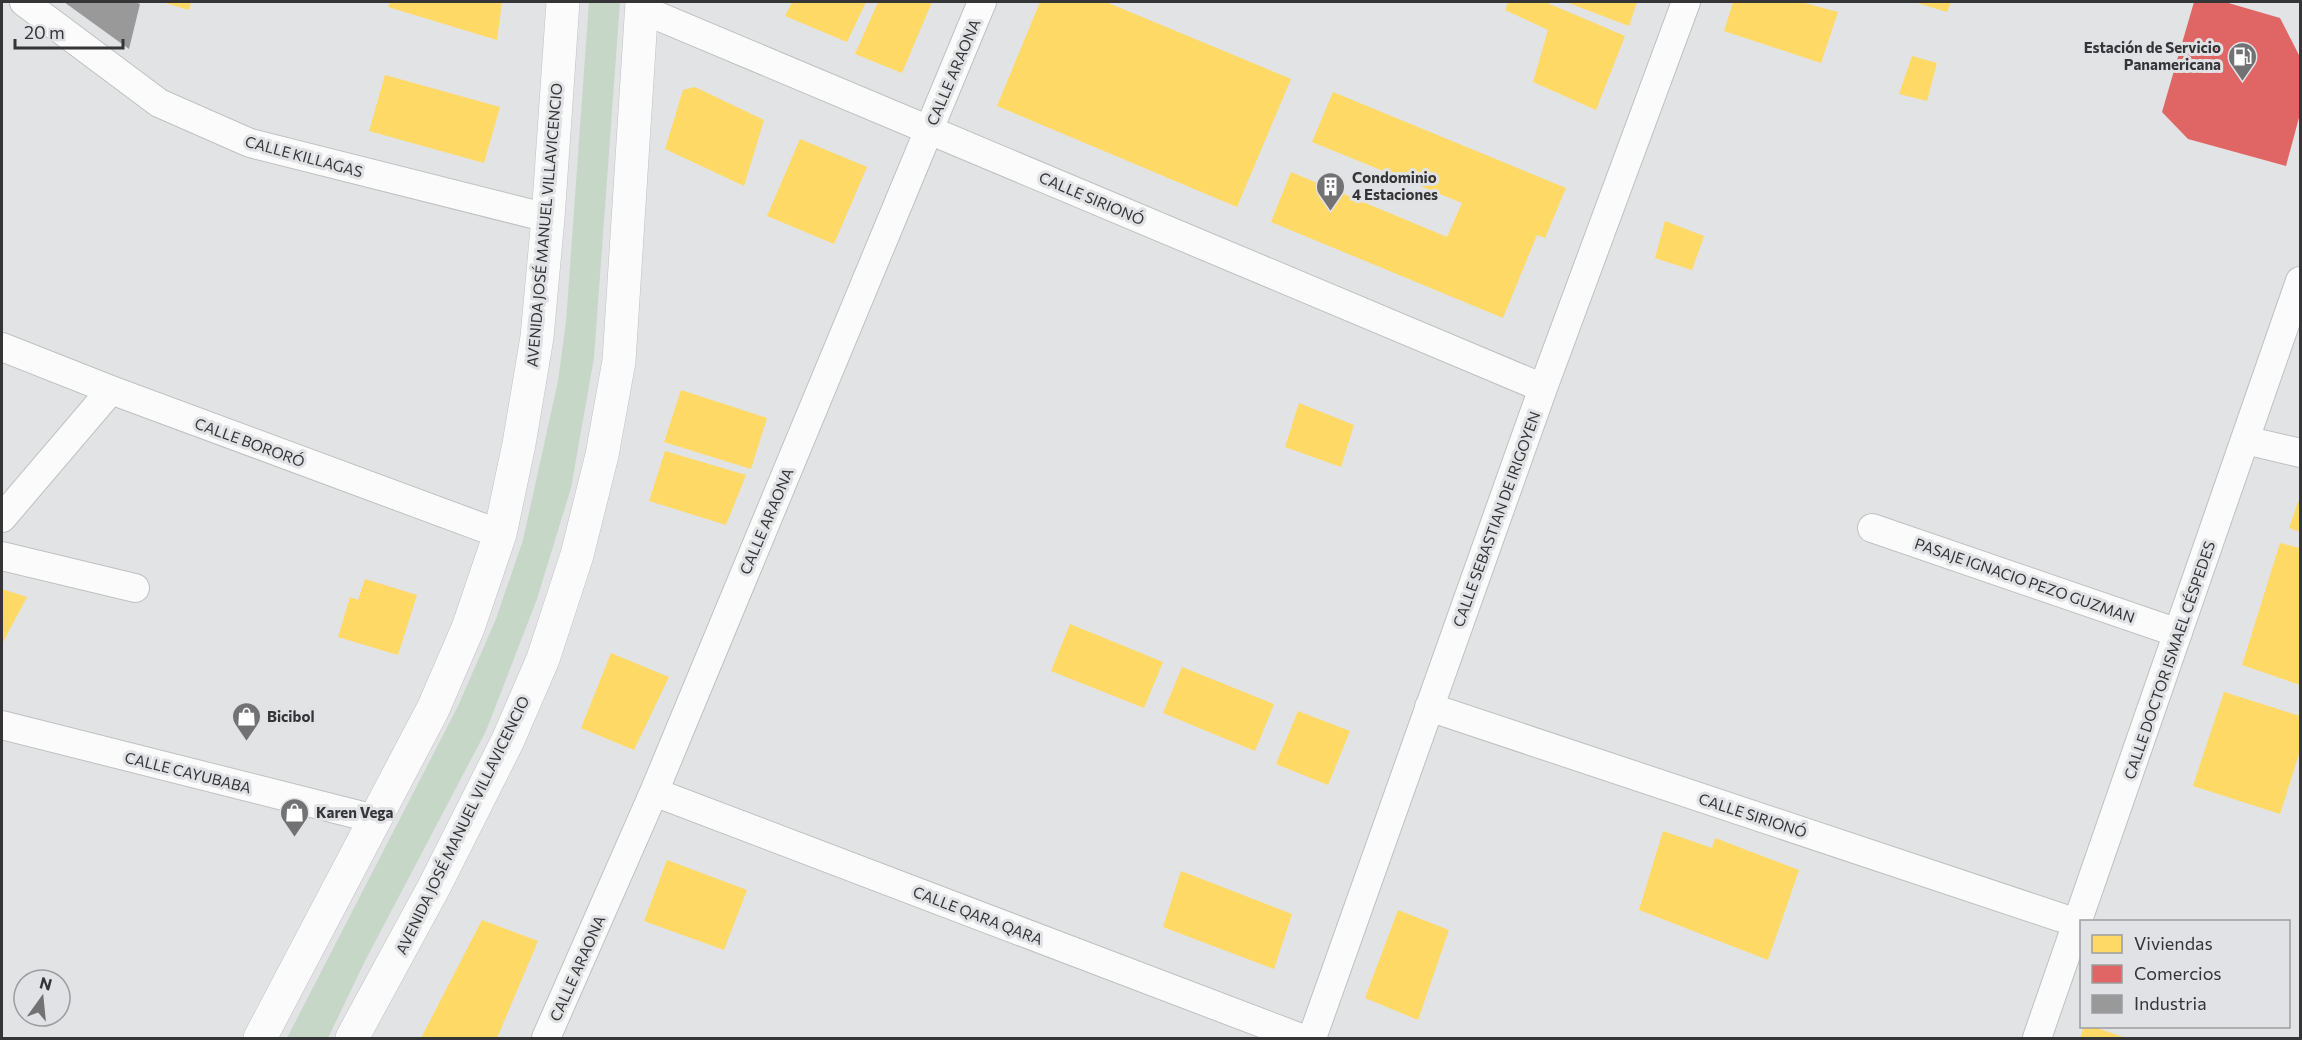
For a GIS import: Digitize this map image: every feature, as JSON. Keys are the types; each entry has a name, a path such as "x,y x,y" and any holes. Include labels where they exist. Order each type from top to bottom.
{"main road":[{"name":"AVENIDA JOSÉ MANUEL VILLAVICENCIO","path":"260,1038 433,710 468,628 500,534 519,444 537,337 548,218 562,2"},
{"name":"AVENIDA JOSÉ MANUEL VILLAVICENCIO","path":"352,1038 434,887 508,740 543,659 578,555 602,455 620,361 641,5"}],"street":[{"name":"CALLE KILLAGAS","path":"24,2 159,103 250,143 548,218"},
{"name":"CALLE ARAONA","path":"546,1038 654,792 982,2"},
{"name":"CALLE SEBASTIAN DE IRIGOYEN","path":"1312,1038 1543,388 1686,2"},
{"name":"CALLE SIRIONÓ","path":"641,5 1543,388"},
{"name":"CALLE DOCTOR ISMAEL CÉSPEDES","path":"2037,1038 2301,281"},
{"name":"CALLE BORORÓ","path":"2,347 111,390 500,534"},
{"path":"2,519 111,390"},
{"path":"2245,440 2301,453"},
{"name":"PASAJE IGNACIO PEZO GUZMAN","path":"1872,528 2178,633"},
{"path":"2,556 135,588"},
{"name":"CALLE SIRIONÓ","path":"1429,707 2077,923"},
{"name":"CALLE CAYUBABA","path":"2,725 375,819"},
{"name":"CALLE QARA QARA","path":"654,792 1301,1038"}],"green space":[{"path":"589,2 620,2 594,358 571,488 537,599 486,731 365,961 328,1038 287,1038 458,706 496,619 523,540 558,381 566,322"}],"building: Viviendas":[{"path":"162,2 191,2 189,10"},
{"path":"390,2 502,2 497,40 388,7"},
{"path":"792,2 866,2 847,42 785,16"},
{"path":"878,2 932,2 902,73 855,54"},
{"path":"1040,2 1106,2 1291,79 1237,207 997,106"},
{"path":"1508,2 1545,2 1625,36 1596,110 1533,82 1548,30 1505,10"},
{"path":"1566,2 1637,2 1629,26"},
{"path":"1733,2 1801,2 1838,12 1821,63 1724,31"},
{"path":"1914,2 1951,2 1947,12"},
{"path":"1912,56 1937,63 1927,101 1899,94"},
{"path":"385,75 500,107 484,163 369,131"},
{"path":"695,87 764,120 744,186 665,149 683,90"},
{"name":"Condominio 4 Estaciones","path":"1333,92 1566,188 1545,238 1537,235 1503,318 1271,222 1291,172 1447,237 1462,203 1312,142"},
{"path":"800,139 867,167 834,244 767,216"},
{"path":"1665,221 1704,236 1692,270 1655,258"},
{"path":"681,390 767,418 751,469 664,442"},
{"path":"1299,403 1354,425 1341,467 1285,447"},
{"path":"665,451 746,475 726,525 649,501"},
{"path":"2298,502 2300,502 2300,532 2289,528"},
{"path":"2280,543 2300,548 2300,685 2242,665"},
{"path":"365,579 417,595 398,655 338,637 350,597 358,600"},
{"path":"2,589 27,597 2,644"},
{"path":"1070,624 1163,662 1144,708 1051,671"},
{"path":"611,653 669,677 634,750 581,728"},
{"path":"1182,667 1274,704 1255,751 1163,713"},
{"path":"2224,692 2300,716 2300,751 2280,814 2193,786"},
{"path":"1298,711 1350,731 1328,785 1276,764"},
{"path":"1663,831 1712,848 1715,838 1799,870 1768,960 1639,910"},
{"path":"667,860 747,890 724,950 644,921"},
{"path":"1181,871 1292,914 1274,969 1163,927"},
{"path":"1398,910 1449,930 1418,1020 1365,998"},
{"path":"482,920 538,941 497,1038 421,1038"},
{"path":"2083,1028 2097,1028 2126,1038 2080,1038"}],"building: Comercios":[{"path":"2194,2 2225,2 2280,18 2300,57 2300,114 2286,166 2188,139 2162,112"}],"building: Industria":[{"path":"64,2 135,2 140,4 129,49"}],"place":[{"name":"Estación de Servicio Panamericana","path":"2242,82"},
{"name":"Condominio 4 Estaciones","path":"1331,212"},
{"name":"Bicibol","path":"246,742"},
{"name":"Karen Vega","path":"295,838"}]}
